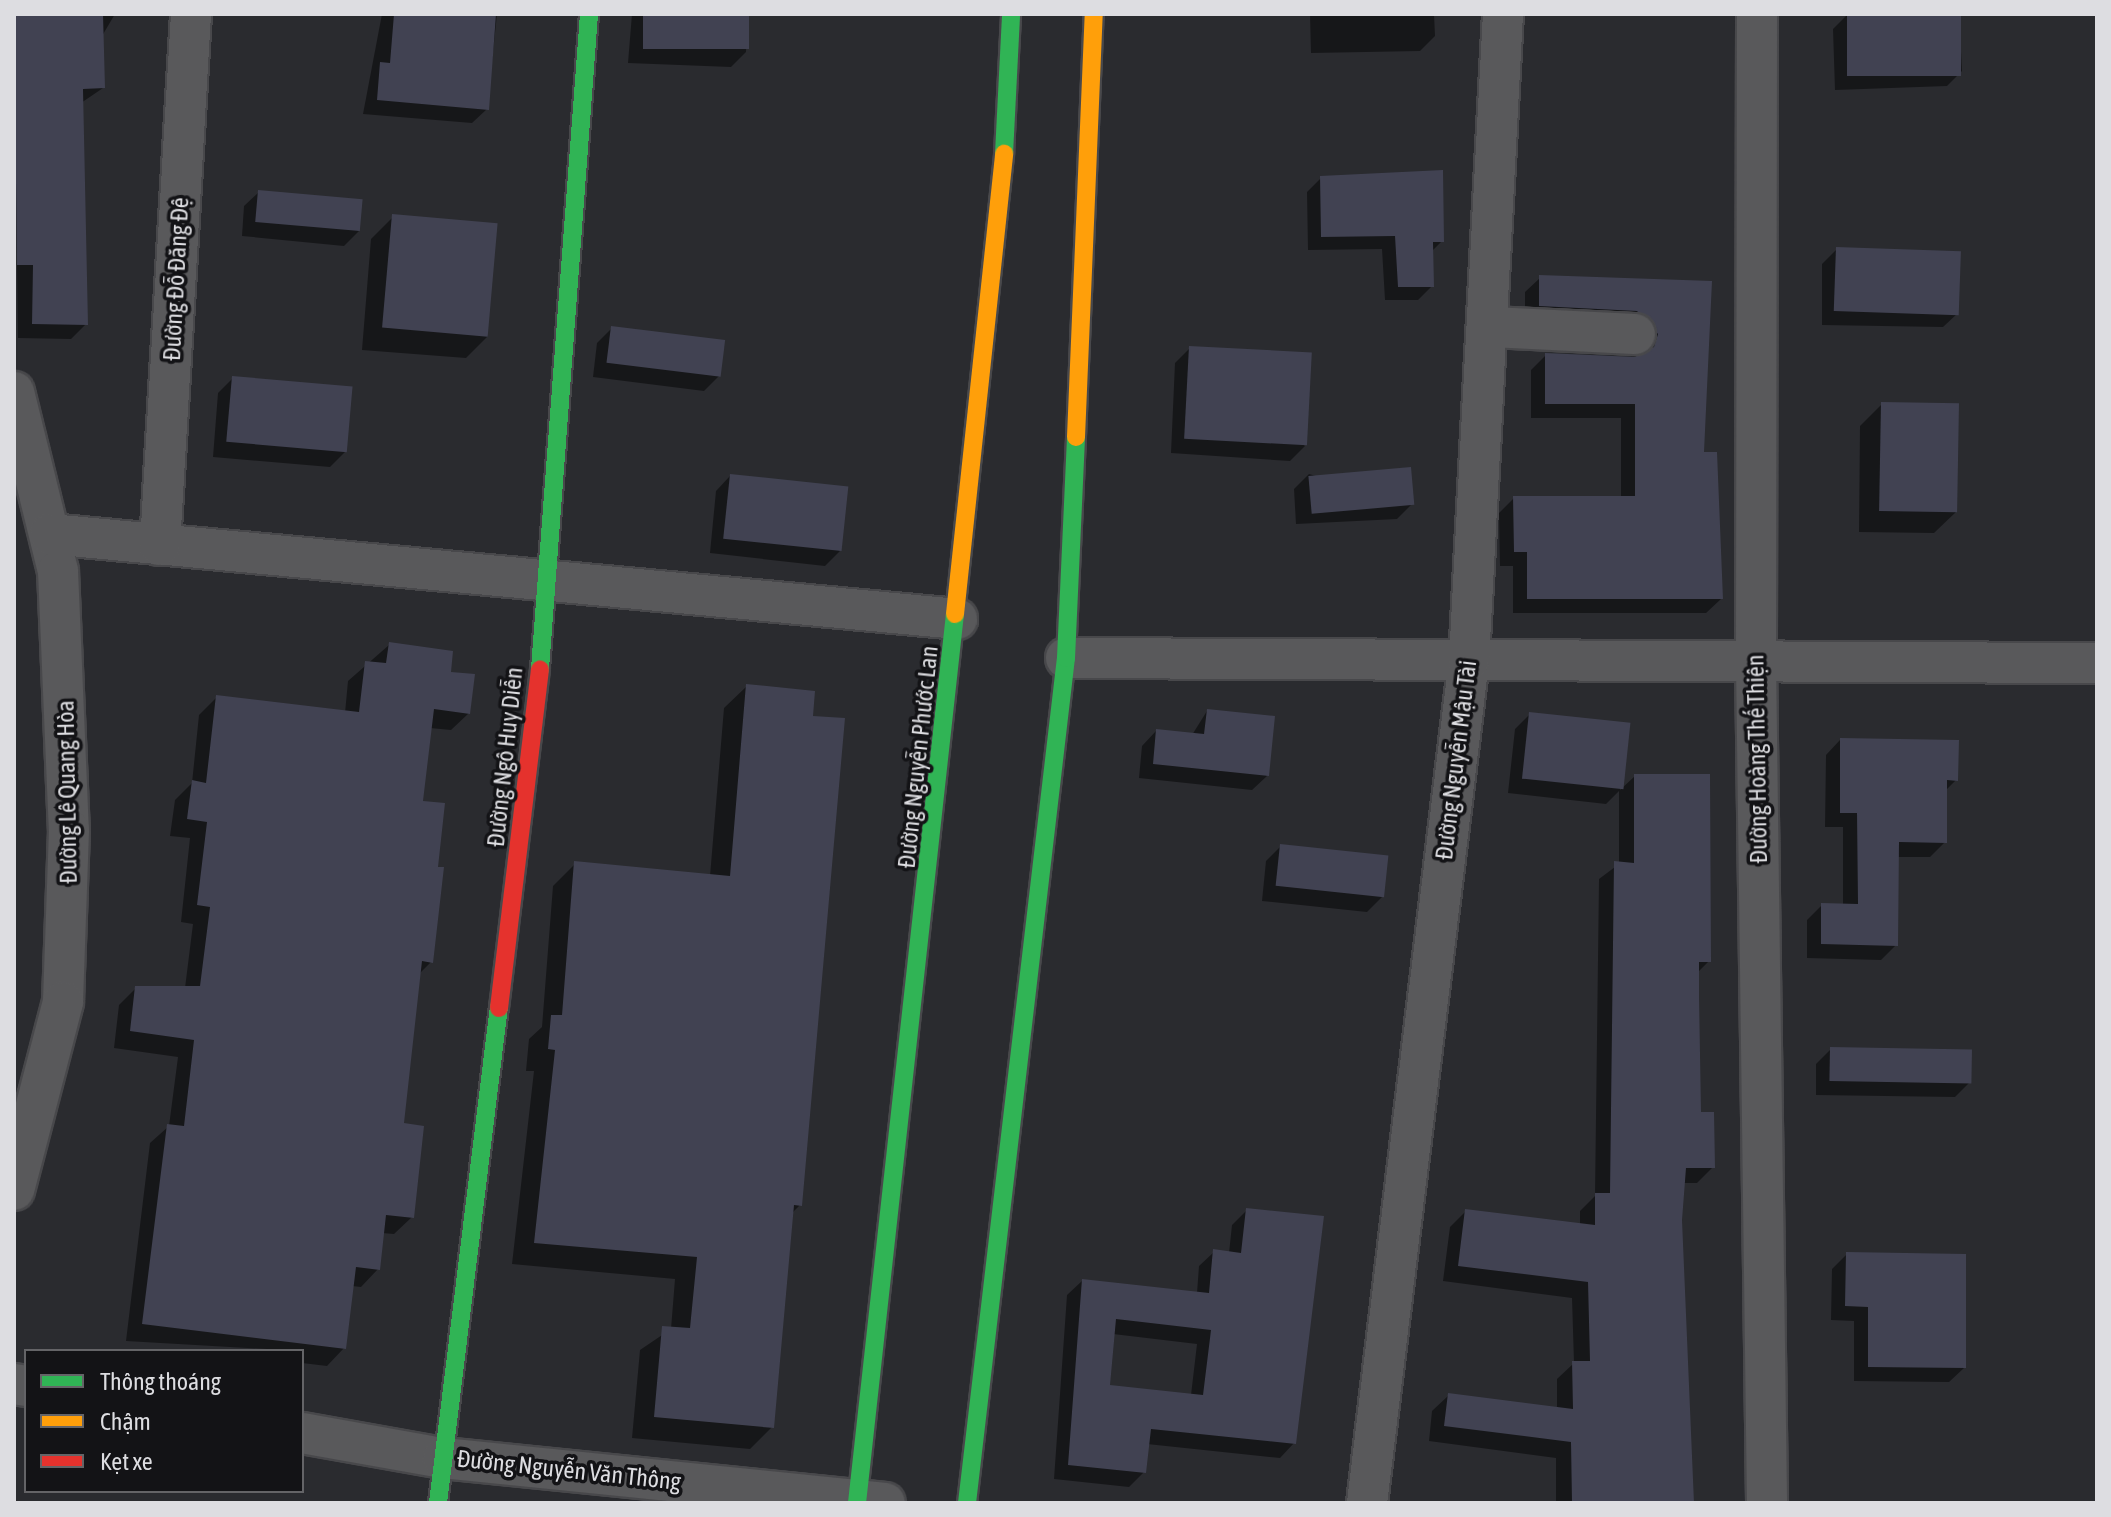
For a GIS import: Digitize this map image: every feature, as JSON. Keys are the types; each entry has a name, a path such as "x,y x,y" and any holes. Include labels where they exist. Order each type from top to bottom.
{"main road":[{"name":"Đường Ngô Huy Diễn","path":"438,1503 546,579 589,14"},
{"name":"Đường Nguyễn Phước Lan","path":"865,1501 1002,193 1011,14"},
{"path":"967,1503 1066,658 1094,14"}],"street":[{"name":"Đường Đỗ Đăng Đệ","path":"160,545 191,14"},
{"name":"Đường Nguyễn Mậu Tài","path":"1367,1503 1469,660 1491,327 1503,14"},
{"name":"Đường Hoàng Thế Thiện","path":"1757,14 1756,661 1767,1503"},
{"path":"1491,327 1635,334"},
{"name":"Đường Lê Quang Hòa","path":"14,392 50,534 65,666 66,955 44,1090 14,1190"},
{"path":"50,534 957,619"},
{"path":"1066,658 2097,663"},
{"name":"Đường Nguyễn Văn Thông","path":"304,1433 443,1458 865,1501"}],"building":[{"path":"14,14 103,14 105,88 83,89 88,325 32,324 33,265 17,265"},
{"path":"394,14 496,14 489,110 377,100 380,62 390,63"},
{"path":"643,14 749,14 749,49 643,49"},
{"path":"1847,14 1961,14 1961,76 1847,76"},
{"path":"1443,170 1444,242 1433,242 1434,287 1398,287 1395,236 1321,237 1320,176"},
{"path":"258,190 363,199 360,231 255,222"},
{"path":"392,214 498,223 488,337 382,328"},
{"path":"1836,247 1961,251 1959,315 1834,311"},
{"path":"1539,275 1712,281 1704,452 1717,452 1723,599 1527,599 1527,552 1514,552 1513,496 1635,496 1635,404 1545,404 1545,353 1635,357 1654,347 1658,334 1637,311 1539,306"},
{"path":"611,326 725,340 721,377 606,363"},
{"path":"1189,346 1312,352 1307,445 1184,439"},
{"path":"232,376 353,387 347,452 226,442"},
{"path":"1881,402 1959,403 1957,512 1879,511"},
{"path":"1411,467 1414,505 1312,514 1308,476"},
{"path":"730,474 848,486 842,551 723,539"},
{"path":"389,642 453,651 451,672 475,674 470,714 434,709 423,801 445,803 438,867 444,867 433,963 422,961 404,1123 424,1126 414,1218 386,1215 380,1270 356,1267 346,1349 142,1324 167,1124 184,1126 194,1040 130,1031 135,986 200,986 210,907 197,905 207,822 187,819 192,780 206,783 216,695 359,712 365,661 386,663"},
{"path":"746,684 815,691 813,716 845,718 802,1206 794,1205 774,1428 654,1417 662,1326 690,1328 697,1257 534,1243 555,1050 548,1049 551,1015 562,1015 574,861 730,876"},
{"path":"1207,709 1275,716 1269,776 1153,764 1156,729 1204,734"},
{"path":"1529,712 1630,723 1623,789 1522,779"},
{"path":"1840,738 1959,740 1958,781 1947,780 1947,843 1899,842 1898,946 1821,944 1821,903 1858,904 1857,813 1840,813"},
{"path":"1634,774 1710,774 1711,962 1699,962 1699,996 1701,1112 1714,1112 1715,1168 1686,1168 1682,1220 1694,1503 1572,1503 1571,1442 1444,1426 1448,1393 1573,1409 1572,1361 1590,1361 1588,1282 1458,1266 1465,1209 1595,1225 1595,1193 1610,1193 1614,861 1634,863"},
{"path":"1280,844 1388,855 1384,897 1276,886"},
{"path":"1830,1047 1972,1049 1971,1083 1829,1081"},
{"path":"1246,1208 1324,1216 1296,1444 1151,1429 1146,1473 1068,1465 1082,1279 1209,1293 1213,1249 1241,1253","holes":["1116,1319 1211,1330 1203,1395 1110,1385"]},
{"path":"1846,1252 1966,1254 1966,1368 1868,1367 1868,1307 1845,1306"}],"traffic: fast":[{"path":"540,669 589,14"},
{"path":"1004,154 1011,14"},
{"path":"967,1503 1066,658 1076,437"},
{"path":"857,1503 955,614"},
{"path":"438,1503 499,1008"}],"traffic: slow":[{"path":"1076,437 1094,14"},
{"path":"955,614 1004,154"}],"traffic: jam":[{"path":"499,1008 540,669"}]}
